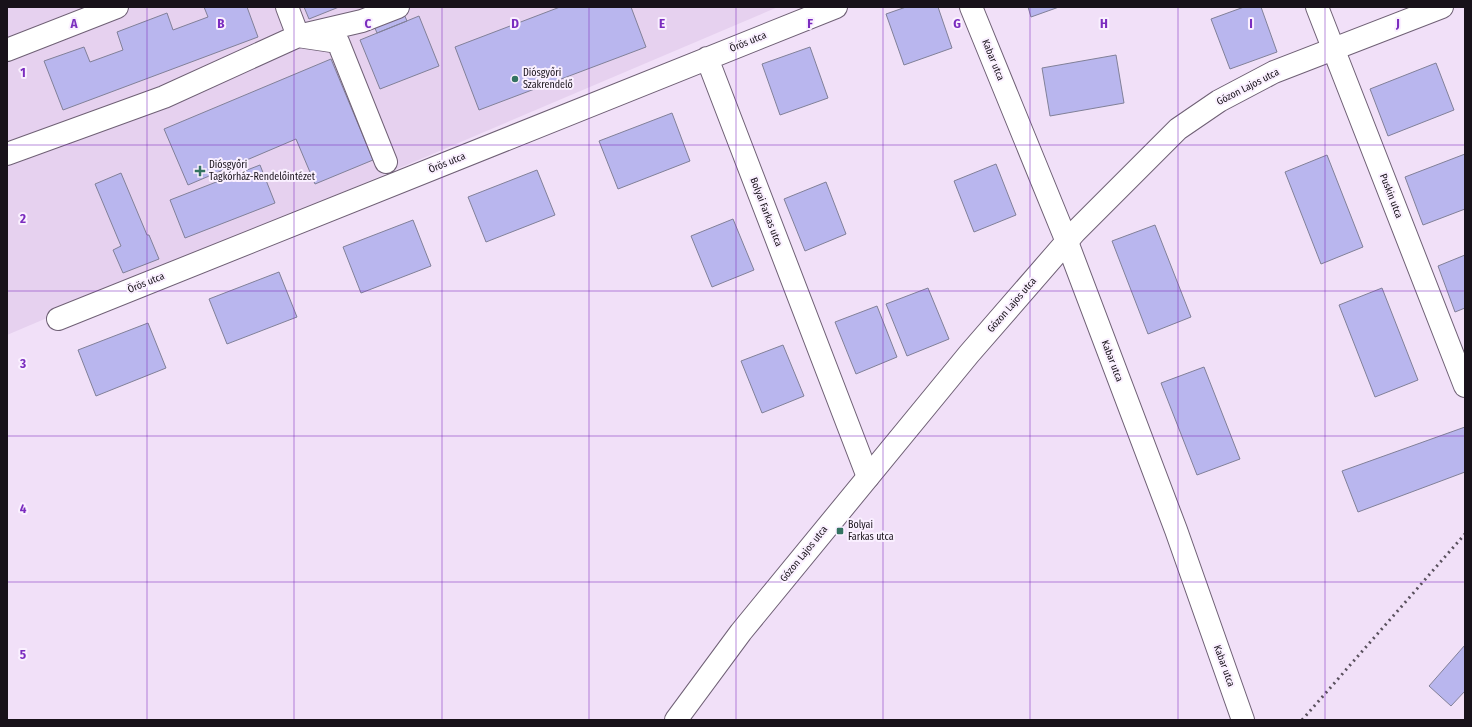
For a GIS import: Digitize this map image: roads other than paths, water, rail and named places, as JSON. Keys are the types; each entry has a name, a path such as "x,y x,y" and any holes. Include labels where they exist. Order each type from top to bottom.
{"street":[{"path":"7,50 117,7"},
{"path":"287,7 298,36"},
{"path":"7,154 164,97 298,36 362,21 398,7"},
{"name":"Örös utca","path":"58,319 836,7"},
{"name":"Kabar utca","path":"971,7 1067,242 1176,530 1243,720"},
{"name":"Puskin utca","path":"1317,7 1465,386"},
{"name":"Gózon Lajos utca","path":"676,720 741,632 969,354 1067,242 1178,129 1219,101 1274,72 1442,7"},
{"path":"298,36 338,42 386,162"},
{"name":"Bolyai Farkas utca","path":"707,58 868,477"}],"railway":[{"path":"1302,720 1465,534"}],"place":[{"name":"Diósgyőri Szakrendelő","path":"515,79"},
{"name":"Diósgyőri Tagkórház-Rendelőintézet","path":"200,171"},
{"name":"Bolyai Farkas utca","path":"840,531"}]}
